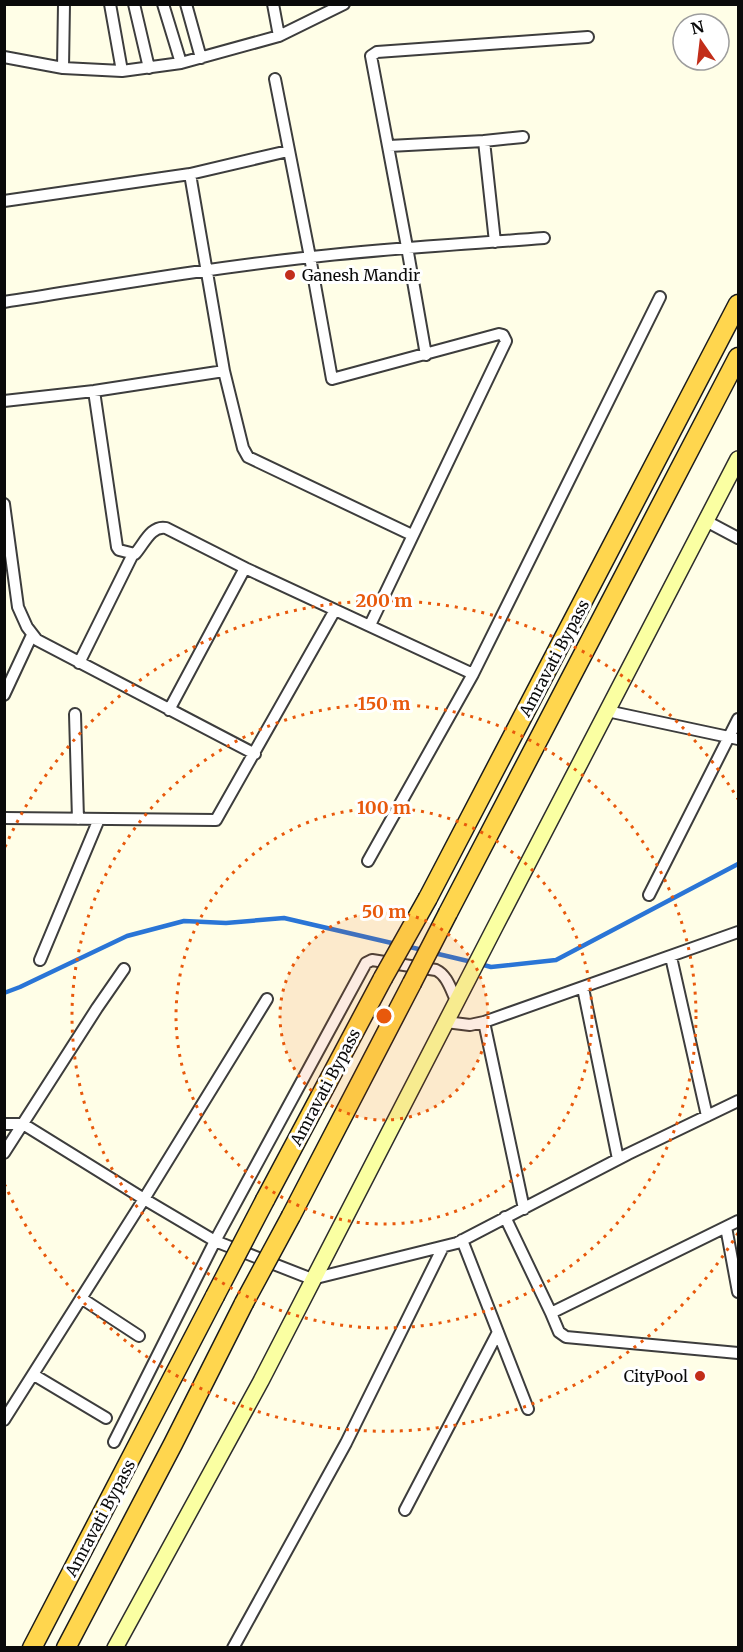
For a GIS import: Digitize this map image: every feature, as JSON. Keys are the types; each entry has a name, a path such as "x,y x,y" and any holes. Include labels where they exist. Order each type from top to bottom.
{"highway":[{"name":"Amravati Bypass","path":"32,1647 265,1200 570,628 738,304"},
{"name":"Amravati Bypass","path":"66,1647 738,357"},
{"path":"570,628 591,637"}],"main road":[{"path":"115,1647 261,1382 456,1000 738,459"}],"street":[{"path":"63,68 64,4"},
{"path":"110,4 122,71"},
{"path":"134,4 149,68"},
{"path":"163,4 181,63"},
{"path":"186,4 201,58"},
{"path":"273,4 279,36"},
{"path":"4,57 63,68 122,71 149,68 181,63 279,36 344,4"},
{"path":"426,355 371,56 375,52 588,37"},
{"path":"274,79 332,379 499,334 503,335 506,341 370,625"},
{"path":"389,146 524,137"},
{"path":"484,141 495,242"},
{"path":"4,201 189,174 288,151"},
{"path":"189,174 224,371 243,448 248,457 412,535"},
{"path":"4,302 310,257 407,247 544,238"},
{"path":"368,861 473,674 660,297"},
{"path":"4,401 94,391 224,371"},
{"path":"94,391 117,547 119,550 133,554"},
{"path":"4,504 18,607 32,635 37,640 255,754"},
{"path":"706,521 738,538"},
{"path":"79,663 133,554 154,529 162,527 244,568 473,674"},
{"path":"169,710 244,568"},
{"path":"4,818 216,820 335,610"},
{"path":"5,690 32,635"},
{"path":"607,711 734,738"},
{"path":"75,714 78,819"},
{"path":"649,895 734,738 738,719"},
{"path":"40,960 99,819"},
{"path":"446,1022 470,1025 484,1022 738,933"},
{"path":"671,957 707,1116"},
{"path":"114,1442 215,1241 366,963 372,960 436,970 445,977 456,1000"},
{"path":"4,1153 124,969"},
{"path":"583,988 618,1159"},
{"path":"4,1419 34,1375 267,999"},
{"path":"484,1022 524,1209"},
{"path":"4,1124 23,1124 215,1241 312,1279 443,1247 462,1240 618,1159 738,1101"},
{"path":"506,1217 560,1332 566,1337 738,1353"},
{"path":"551,1313 738,1221"},
{"path":"726,1227 738,1292"},
{"path":"462,1240 528,1409"},
{"path":"233,1647 346,1443 443,1247"},
{"path":"81,1298 139,1336"},
{"path":"405,1510 498,1332"},
{"path":"34,1375 106,1418"}],"waterway":[{"path":"480,964 491,967 556,960 738,864"},
{"path":"4,993 127,936 184,921 226,923 284,918 396,944"},
{"path":"405,946 423,950"},
{"path":"434,953 472,962"}],"place":[{"name":"Ganesh Mandir","path":"290,275"},
{"name":"CityPool","path":"700,1376"}]}
